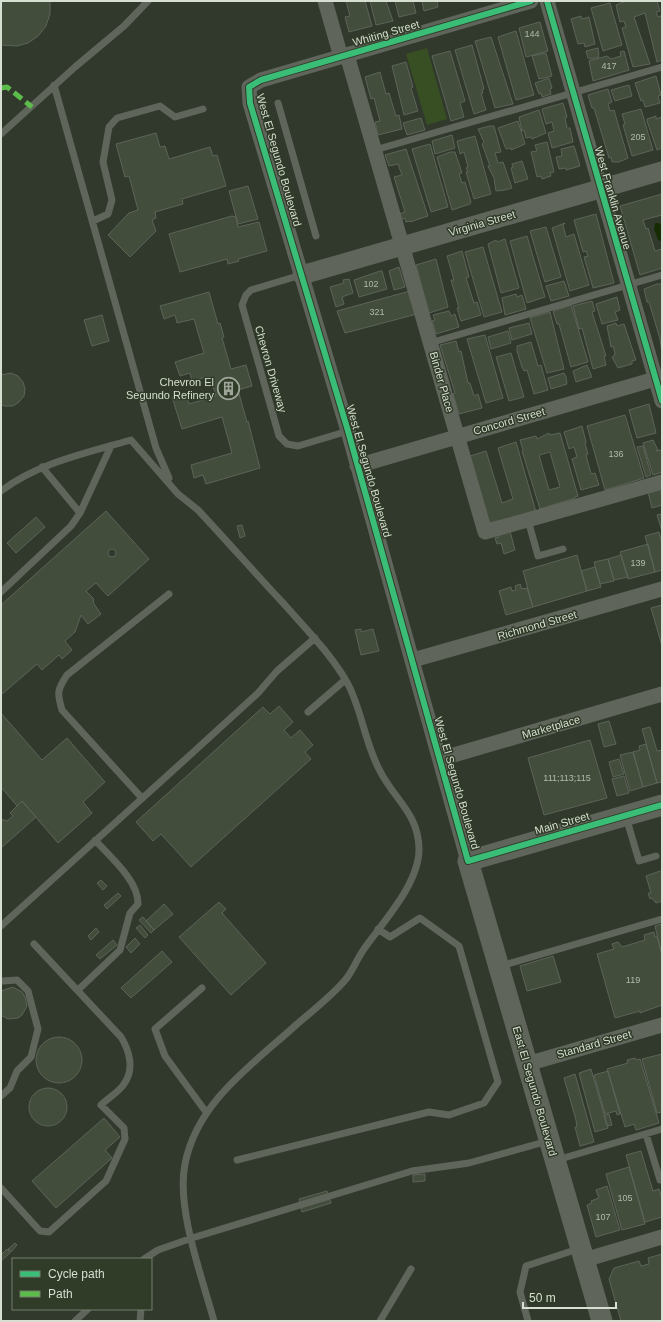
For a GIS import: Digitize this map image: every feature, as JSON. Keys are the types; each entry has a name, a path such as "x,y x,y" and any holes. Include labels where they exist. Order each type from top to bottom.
{"main road":[{"name":"Main Street","path":"468,861 662,804"},
{"name":"East El Segundo Boulevard","path":"468,861 602,1321"}],"street":[{"name":"Binder Place","path":"325,1 375,150 485,532 662,482"},
{"name":"Whiting Street","path":"249,87 261,80 531,1"},
{"name":"West Franklin Avenue","path":"547,1 572,93 628,284 659,378 662,401"},
{"name":"West El Segundo Boulevard","path":"249,87 250,103 348,431 468,861"},
{"name":"Virginia Street","path":"302,275 662,171"},
{"name":"Concord Street","path":"357,466 659,378"},
{"name":"Richmond Street","path":"413,660 662,589"},
{"name":"Marketplace","path":"440,760 662,694"},
{"name":"Standard Street","path":"527,1064 662,1025"},
{"path":"582,1254 662,1237"}],"lane":[{"path":"1,134 54,85 124,26 148,1"},
{"path":"375,150 662,67"},
{"path":"54,85 156,448 166,473 178,494"},
{"path":"278,103 316,236"},
{"path":"93,221 108,214 112,200 103,162 109,127 117,118 160,106 175,117 203,109"},
{"name":"Chevron Driveway","path":"302,275 251,290 246,294 242,305 279,436 287,444 298,446 348,431"},
{"path":"430,343 662,275"},
{"path":"1,490 14,481 42,467 130,440 178,494 198,510 315,638 345,680 355,699 372,753 381,773 408,810 416,829 419,850 407,888 362,952 346,978 221,1092 206,1112 191,1141 184,1166 184,1206 214,1321"},
{"path":"1,592 71,526 80,513 111,446"},
{"path":"42,467 80,513"},
{"path":"528,520 538,556 564,549"},
{"path":"141,797 62,710 58,696 59,686 67,675 168,594"},
{"path":"2,922 95,840 141,797 195,751 258,693 277,671 315,638"},
{"path":"308,712 345,680"},
{"path":"626,815 639,861 656,856"},
{"path":"78,990 120,950 130,913 138,904 138,897 134,884 95,840"},
{"path":"237,1160 429,1112 449,1115 484,1103 498,1082 459,946 420,918 390,937 378,929"},
{"path":"499,966 662,919"},
{"path":"1,1188 40,1231 49,1232 106,1181 125,1139 124,1128 101,1105 125,1084 130,1067 128,1050 121,1037 34,944"},
{"path":"1,1096 10,1088 17,1071 31,1057 38,1029 28,991 16,980 2,981"},
{"path":"202,988 155,1029 165,1056 206,1112"},
{"path":"146,1258 158,1250 192,1238 412,1171 552,1150 646,1134 662,1129"},
{"path":"646,1134 660,1180"},
{"path":"528,1321 520,1292 526,1266 582,1254"},
{"path":"380,1321 411,1269"},
{"path":"75,1321 87,1310"},
{"path":"140,1321 141,1310"}],"shaded area":[{"path":"427,48 447,119 427,125 406,54"},
{"path":"655,223 659,223 662,226 661,241 658,240 654,229"}],"building":[{"path":"1,1 50,1 50,14 46,26 38,36 28,43 17,46 1,45"},
{"path":"346,1 365,1 372,26 349,32 345,17 350,16"},
{"path":"370,1 386,1 393,21 376,25"},
{"path":"395,1 413,1 416,13 399,17"},
{"path":"422,1 437,1 438,7 424,11"},
{"path":"626,1 657,1 660,11 656,12 658,17 661,16 662,21 662,60 657,62 645,13 634,17 650,64 633,67 622,28 626,27 624,21 620,22 616,5"},
{"path":"610,3 622,45 603,51 591,8"},
{"path":"581,16 582,19 589,17 595,44 585,47 584,43 578,44 571,19"},
{"path":"540,22 548,51 526,57 519,28"},
{"path":"516,31 534,95 516,100 498,37"},
{"path":"491,37 513,104 495,108 475,41"},
{"path":"472,45 484,89 482,90 483,93 481,93 486,110 474,114 455,50"},
{"path":"598,48 599,57 588,58 586,51"},
{"path":"450,51 465,101 460,103 464,117 451,121 432,56"},
{"path":"624,51 629,70 593,81 589,61 607,56 611,59 621,56 620,52"},
{"path":"546,53 552,76 539,79 532,56"},
{"path":"406,62 413,87 411,88 418,111 404,115 392,66"},
{"path":"380,72 386,94 389,93 396,116 399,115 402,129 378,135 375,122 380,121 374,98 371,99 365,77"},
{"path":"656,76 661,95 658,96 660,103 645,107 643,100 641,101 635,83"},
{"path":"549,78 552,88 550,89 551,94 542,97 541,93 539,94 535,83"},
{"path":"629,85 632,96 615,101 611,90"},
{"path":"608,89 612,102 608,104 610,111 614,110 628,158 619,162 612,162 611,157 609,158 594,108 592,108 588,95"},
{"path":"563,103 567,117 565,118 567,128 570,128 573,142 552,148 548,133 554,131 552,122 546,124 542,109"},
{"path":"641,109 653,150 632,156 623,125 625,124 622,114"},
{"path":"539,110 546,133 532,139 531,137 526,138 524,130 522,131 519,117"},
{"path":"656,116 656,119 662,117 662,148 657,150 647,121 647,119"},
{"path":"421,118 425,130 407,135 403,123"},
{"path":"518,121 525,144 511,150 511,148 506,149 498,128"},
{"path":"494,126 501,152 495,153 498,163 503,162 512,188 496,191 494,178 488,166 490,166 482,144 484,142 478,129"},
{"path":"156,133 160,147 165,146 169,159 210,147 213,156 217,155 226,186 182,199 183,204 155,212 156,218 152,220 156,231 130,257 108,235 129,213 138,210 129,176 125,177 116,144"},
{"path":"452,135 455,148 435,154 432,141"},
{"path":"475,136 491,194 474,199 466,172 468,172 466,168 468,167 464,152 460,154 457,141"},
{"path":"547,142 554,172 550,173 551,176 542,179 541,176 537,177 531,152 537,151 535,145"},
{"path":"430,144 448,207 431,212 412,149"},
{"path":"574,146 580,166 566,170 566,168 559,169 556,157 562,156 561,149"},
{"path":"406,149 428,216 410,222 406,222 405,218 401,220 399,214 405,212 394,177 402,175 398,164 389,166 385,155"},
{"path":"450,152 455,152 462,173 459,174 462,183 465,182 471,202 470,204 452,210 437,157"},
{"path":"522,161 528,179 515,183 511,168 513,167 512,164"},
{"path":"248,186 258,219 238,224 229,191"},
{"path":"662,194 662,215 643,220 646,229 648,228 655,251 662,249 662,268 640,275 620,206"},
{"path":"596,214 614,283 593,288 584,257 588,256 586,251 583,252 574,220"},
{"path":"232,216 236,217 238,227 259,222 267,251 238,259 239,261 228,264 227,259 180,272 169,234"},
{"path":"565,223 563,225 566,237 574,234 589,285 570,291 552,228"},
{"path":"546,227 561,277 545,282 530,231"},
{"path":"527,236 545,297 527,303 510,241"},
{"path":"505,239 519,288 501,293 488,244 496,240 497,242"},
{"path":"483,247 502,312 484,317 465,252"},
{"path":"462,251 469,277 466,278 474,303 477,302 481,315 461,321 451,280 454,280 447,256"},
{"path":"436,259 448,307 429,313 416,265"},
{"path":"399,267 405,287 394,290 389,271"},
{"path":"382,271 387,289 359,297 354,280"},
{"path":"349,279 353,293 342,297 344,304 336,307 330,287 344,283 343,280"},
{"path":"564,281 569,296 551,301 546,286"},
{"path":"657,284 662,284 662,353 660,339 644,289"},
{"path":"410,291 417,314 345,333 337,311"},
{"name":"Chevron El Segundo Refinery","path":"209,292 218,324 220,323 224,337 222,338 231,369 246,365 252,386 238,390 247,422 248,421 260,468 206,484 203,475 194,478 191,465 232,453 222,417 182,429 172,397 186,393 189,404 216,396 210,376 192,381 190,373 180,376 175,362 204,353 194,319 177,323 175,315 164,319 160,306"},
{"path":"516,294 517,297 522,295 526,309 505,315 502,298"},
{"path":"617,297 620,310 615,312 618,320 602,324 596,304"},
{"path":"592,301 595,311 592,312 606,356 604,356 606,365 593,369 582,328 579,329 573,306"},
{"path":"571,305 588,362 571,367 559,324 557,324 553,311"},
{"path":"449,311 451,316 455,314 459,327 436,334 432,321 435,320 433,315"},
{"path":"550,312 564,369 547,373 530,318"},
{"path":"102,315 109,341 92,346 84,320"},
{"path":"529,323 532,334 512,340 509,328"},
{"path":"616,323 617,326 624,324 636,360 632,361 632,364 618,368 612,357 615,353 613,346 611,347 607,326"},
{"path":"508,331 511,343 491,349 488,337"},
{"path":"485,335 503,398 486,403 467,339"},
{"path":"456,341 459,352 461,351 468,383 470,383 474,396 478,394 482,408 459,414 453,394 455,393 440,345"},
{"path":"531,342 538,366 541,365 548,390 534,394 527,370 524,371 517,351 517,346"},
{"path":"511,353 524,397 509,401 496,357"},
{"path":"587,365 592,377 576,382 573,371"},
{"path":"11,373 18,376 23,382 25,389 24,396 13,406 5,406 1,405 1,375"},
{"path":"564,373 567,384 551,389 548,378"},
{"path":"649,404 656,433 637,438 629,410"},
{"path":"625,415 644,478 605,490 587,426"},
{"path":"582,426 588,454 586,455 591,474 595,473 599,485 581,490 572,459 577,457 574,447 569,449 564,432"},
{"path":"549,433 550,435 560,433 578,496 540,509 520,440 536,436 537,439","holes":["550,452 560,487 549,490 539,455"]},
{"path":"653,440 658,450 656,451 661,450 662,472 653,475 643,443"},
{"path":"516,442 536,512 489,523 470,456 486,451 502,503 513,499 498,448"},
{"path":"643,446 651,475 646,477 637,447"},
{"path":"661,489 662,505 652,508 648,492"},
{"path":"106,511 149,559 108,596 96,583 86,591 93,598 94,604 101,614 88,624 81,615 75,632 65,641 72,650 62,659 59,655 42,670 37,664 1,695 1,605"},
{"path":"662,514 662,531 657,515"},
{"path":"36,517 45,527 16,553 7,543"},
{"path":"242,525 245,536 240,538 237,526"},
{"path":"510,531 515,550 504,554 501,543 497,544 495,538 499,537 498,534"},
{"path":"659,532 662,544 662,570 655,572 645,536"},
{"path":"648,544 655,572 628,579 620,552"},
{"path":"112,549 115,550 115,556 112,557 109,556 108,553 109,550"},
{"path":"577,555 587,591 533,607 523,571"},
{"path":"621,555 628,577 614,580 608,559"},
{"path":"608,559 614,581 600,584 594,562"},
{"path":"595,567 601,587 587,591 581,571"},
{"path":"520,584 522,589 527,588 533,607 506,615 499,591 511,587 512,591 516,590 515,586"},
{"path":"662,605 662,646 651,608"},
{"path":"361,629 361,632 373,629 379,651 361,655 355,630"},
{"path":"279,706 293,722 284,730 291,738 300,730 313,745 305,752 311,759 191,867 161,834 153,841 136,822 263,707 270,714"},
{"path":"1,713 42,760 67,738 105,782 83,802 92,813 58,843 22,801 17,806 1,787"},
{"path":"609,721 616,744 604,747 598,724"},
{"path":"650,727 657,751 662,750 662,782 657,783 642,729"},
{"path":"590,740 607,798 544,815 528,758"},
{"path":"646,744 657,783 643,787 633,752 640,750 639,746"},
{"path":"633,752 643,787 630,791 620,755"},
{"path":"619,759 624,774 613,777 609,762"},
{"path":"624,776 629,793 617,796 612,779"},
{"path":"22,801 36,817 1,848 1,819 7,821 13,816 10,813"},
{"path":"660,871 662,872 662,901 656,903 652,898 650,899 648,893 651,893 646,876"},
{"path":"101,880 107,886 103,890 97,883"},
{"path":"118,893 121,896 107,909 104,905"},
{"path":"219,902 226,909 222,913 266,963 231,995 179,937"},
{"path":"164,904 173,914 154,930 146,921"},
{"path":"143,917 154,930 151,933 139,920"},
{"path":"662,924 662,955 655,926"},
{"path":"140,925 148,935 145,938 136,928"},
{"path":"96,928 99,932 91,940 88,936"},
{"path":"654,932 655,937 657,936 662,955 662,1005 640,1013 640,1011 615,1018 597,954 614,949 612,944 618,942 622,947 645,940 644,935"},
{"path":"135,938 140,944 131,953 126,947"},
{"path":"113,940 117,945 100,959 96,955"},
{"path":"162,951 172,962 131,998 121,988"},
{"path":"553,956 561,982 527,991 520,966"},
{"path":"13,987 22,992 27,1006 22,1015 18,1018 8,1019 1,1015 1,991"},
{"path":"59,1037 72,1041 78,1047 82,1060 78,1073 72,1079 59,1083 46,1079 40,1073 36,1060 40,1047 46,1041"},
{"path":"662,1054 662,1112 657,1113 642,1059"},
{"path":"635,1058 636,1060 640,1059 659,1123 636,1130 634,1124 625,1127 607,1069 628,1063 627,1060"},
{"path":"591,1069 608,1128 595,1132 579,1073"},
{"path":"608,1071 620,1114 617,1115 616,1111 605,1114 594,1075"},
{"path":"575,1074 594,1142 580,1146 575,1127 577,1127 576,1120 564,1078"},
{"path":"44,1088 52,1088 59,1091 64,1096 67,1107 64,1118 59,1123 52,1126 44,1126 37,1123 32,1118 29,1111 29,1103 32,1096 37,1091"},
{"path":"609,1114 612,1125 607,1126 604,1116"},
{"path":"104,1118 120,1137 105,1150 112,1158 56,1208 32,1181"},
{"path":"641,1151 653,1191 659,1189 662,1199 662,1217 645,1222 626,1155"},
{"path":"629,1167 645,1224 622,1230 606,1174"},
{"path":"425,1174 425,1181 413,1182 413,1175"},
{"path":"607,1186 620,1230 596,1237 587,1205 592,1203 591,1201 599,1198 596,1190"},
{"path":"327,1191 331,1203 302,1212 299,1199"},
{"path":"15,1243 17,1245 11,1252 8,1249"},
{"path":"7,1249 10,1253 1,1261 1,1255"},
{"path":"662,1254 662,1321 621,1321 609,1279 614,1268 639,1261 641,1266 649,1264 648,1258"}],"marked path":[{"path":"1,88 7,87 32,107"}],"cycle path":[{"path":"531,1 261,80 249,87 250,103 348,431 468,861 662,805"},
{"path":"547,1 662,401"}],"place":[{"name":"Chevron El Segundo Refinery","path":"229,388"}]}
